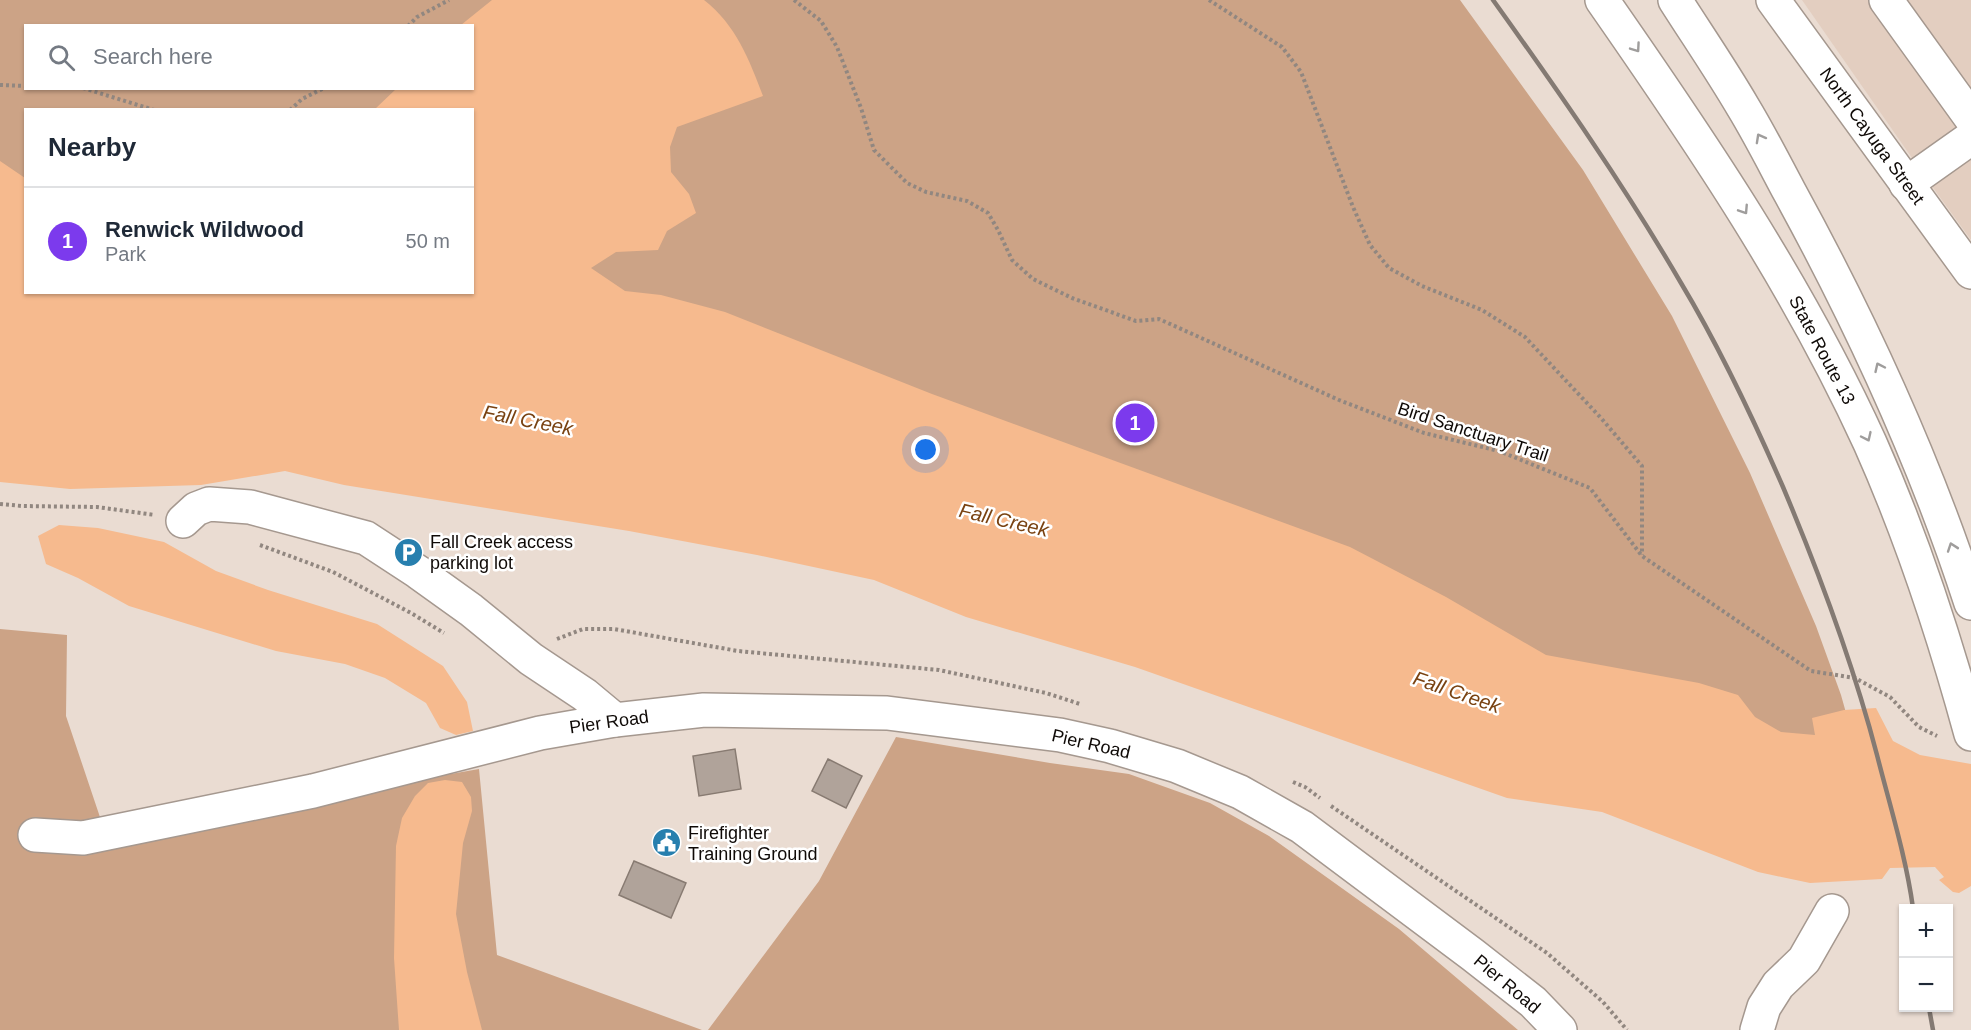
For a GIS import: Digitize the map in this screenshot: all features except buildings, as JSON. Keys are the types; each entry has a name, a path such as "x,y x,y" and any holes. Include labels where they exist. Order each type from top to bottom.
{"main road":[{"name":"State Route 13","path":"1602,0 1702,145 1760,236 1814,331 1870,444 1918,564 1937,615 1971,734"},
{"path":"1675,0 1743,108 1828,261 1906,427 1936,503 1971,603"},
{"name":"North Cayuga Street","path":"1773,0 1971,272"},
{"path":"1886,0 1971,118"},
{"path":"1906,184 1971,138"},
{"path":"183,521 196,509 209,504 250,507 366,538 445,591 531,659 585,695 615,720"},
{"name":"Pier Road","path":"35,835 83,838 313,791 540,733 615,720 704,710 887,712 1060,735 1110,746 1177,766 1240,792 1302,827 1533,1002 1560,1030"},
{"path":"1757,1030 1764,1007 1773,992 1804,960 1832,911"}],"path":[{"path":"410,24 417,17 449,0"},
{"name":"Bird Sanctuary Trail","path":"794,0 821,21 837,46 861,108 874,150 907,183 926,192 967,201 988,213 1012,260 1033,279 1072,298 1136,321 1159,319 1340,400 1424,433 1499,451 1590,488 1642,556 1811,671 1855,678 1890,697 1919,728 1939,736"},
{"path":"1209,0 1282,47 1301,72 1370,245 1389,268 1422,286 1482,310 1526,338 1601,418 1642,466 1642,556"},
{"path":"0,85 24,86"},
{"path":"89,90 148,108"},
{"path":"292,108 302,99 320,90"},
{"path":"0,504 97,507 170,517 183,521"},
{"path":"250,542 333,572 450,636"}],"shaded area":[{"path":"0,0 1460,0 1583,170 1672,316 1750,473 1816,626 1841,695 1875,816 0,347"},
{"path":"1802,0 1971,0 1971,240 1926,178"},
{"path":"0,629 67,635 66,716 106,835 479,769 497,955 702,1030 0,1030"},
{"path":"896,737 1129,774 1210,803 1269,836 1399,929 1518,1030 708,1030 819,881"}],"water":[{"name":"Fall Creek","path":"492,0 704,0 725,20 733,32 747,56 763,96 677,127 670,147 671,172 689,194 696,213 667,231 658,250 616,252 591,268 625,291 661,295 725,312 932,394 1350,547 1446,597 1546,655 1699,683 1738,695 1755,717 1781,732 1815,735 1812,718 1844,710 1876,708 1893,741 1920,755 1971,764 1971,886 1959,893 1953,892 1939,880 1944,877 1935,867 1890,868 1882,879 1810,883 1758,872 1602,812 1507,798 1135,667 966,617 874,580 757,555 629,531 344,485 285,471 201,485 70,489 0,482 0,161 24,177 24,294 474,294 474,108 376,108 395,90 474,90 474,24 462,24"},
{"path":"59,525 98,528 164,542 216,571 377,624 443,666 467,702 473,731 456,735 440,728 426,703 385,678 345,664 276,651 129,606 78,578 46,564 38,536"},
{"path":"445,780 462,782 471,797 472,811 463,843 456,914 467,972 482,1030 399,1030 394,958 396,846 402,818 415,796 428,783"}],"railway":[{"path":"1493,0 1637,210 1709,333 1760,435 1810,553 1857,687 1897,832 1912,904"},
{"path":"1930,1012 1933,1030"}],"place":[{"name":"Renwick Wildwood","path":"1135,423"},
{"name":"Fall Creek access parking lot","path":"409,552"},
{"name":"Firefighter Training Ground","path":"667,843"}]}
